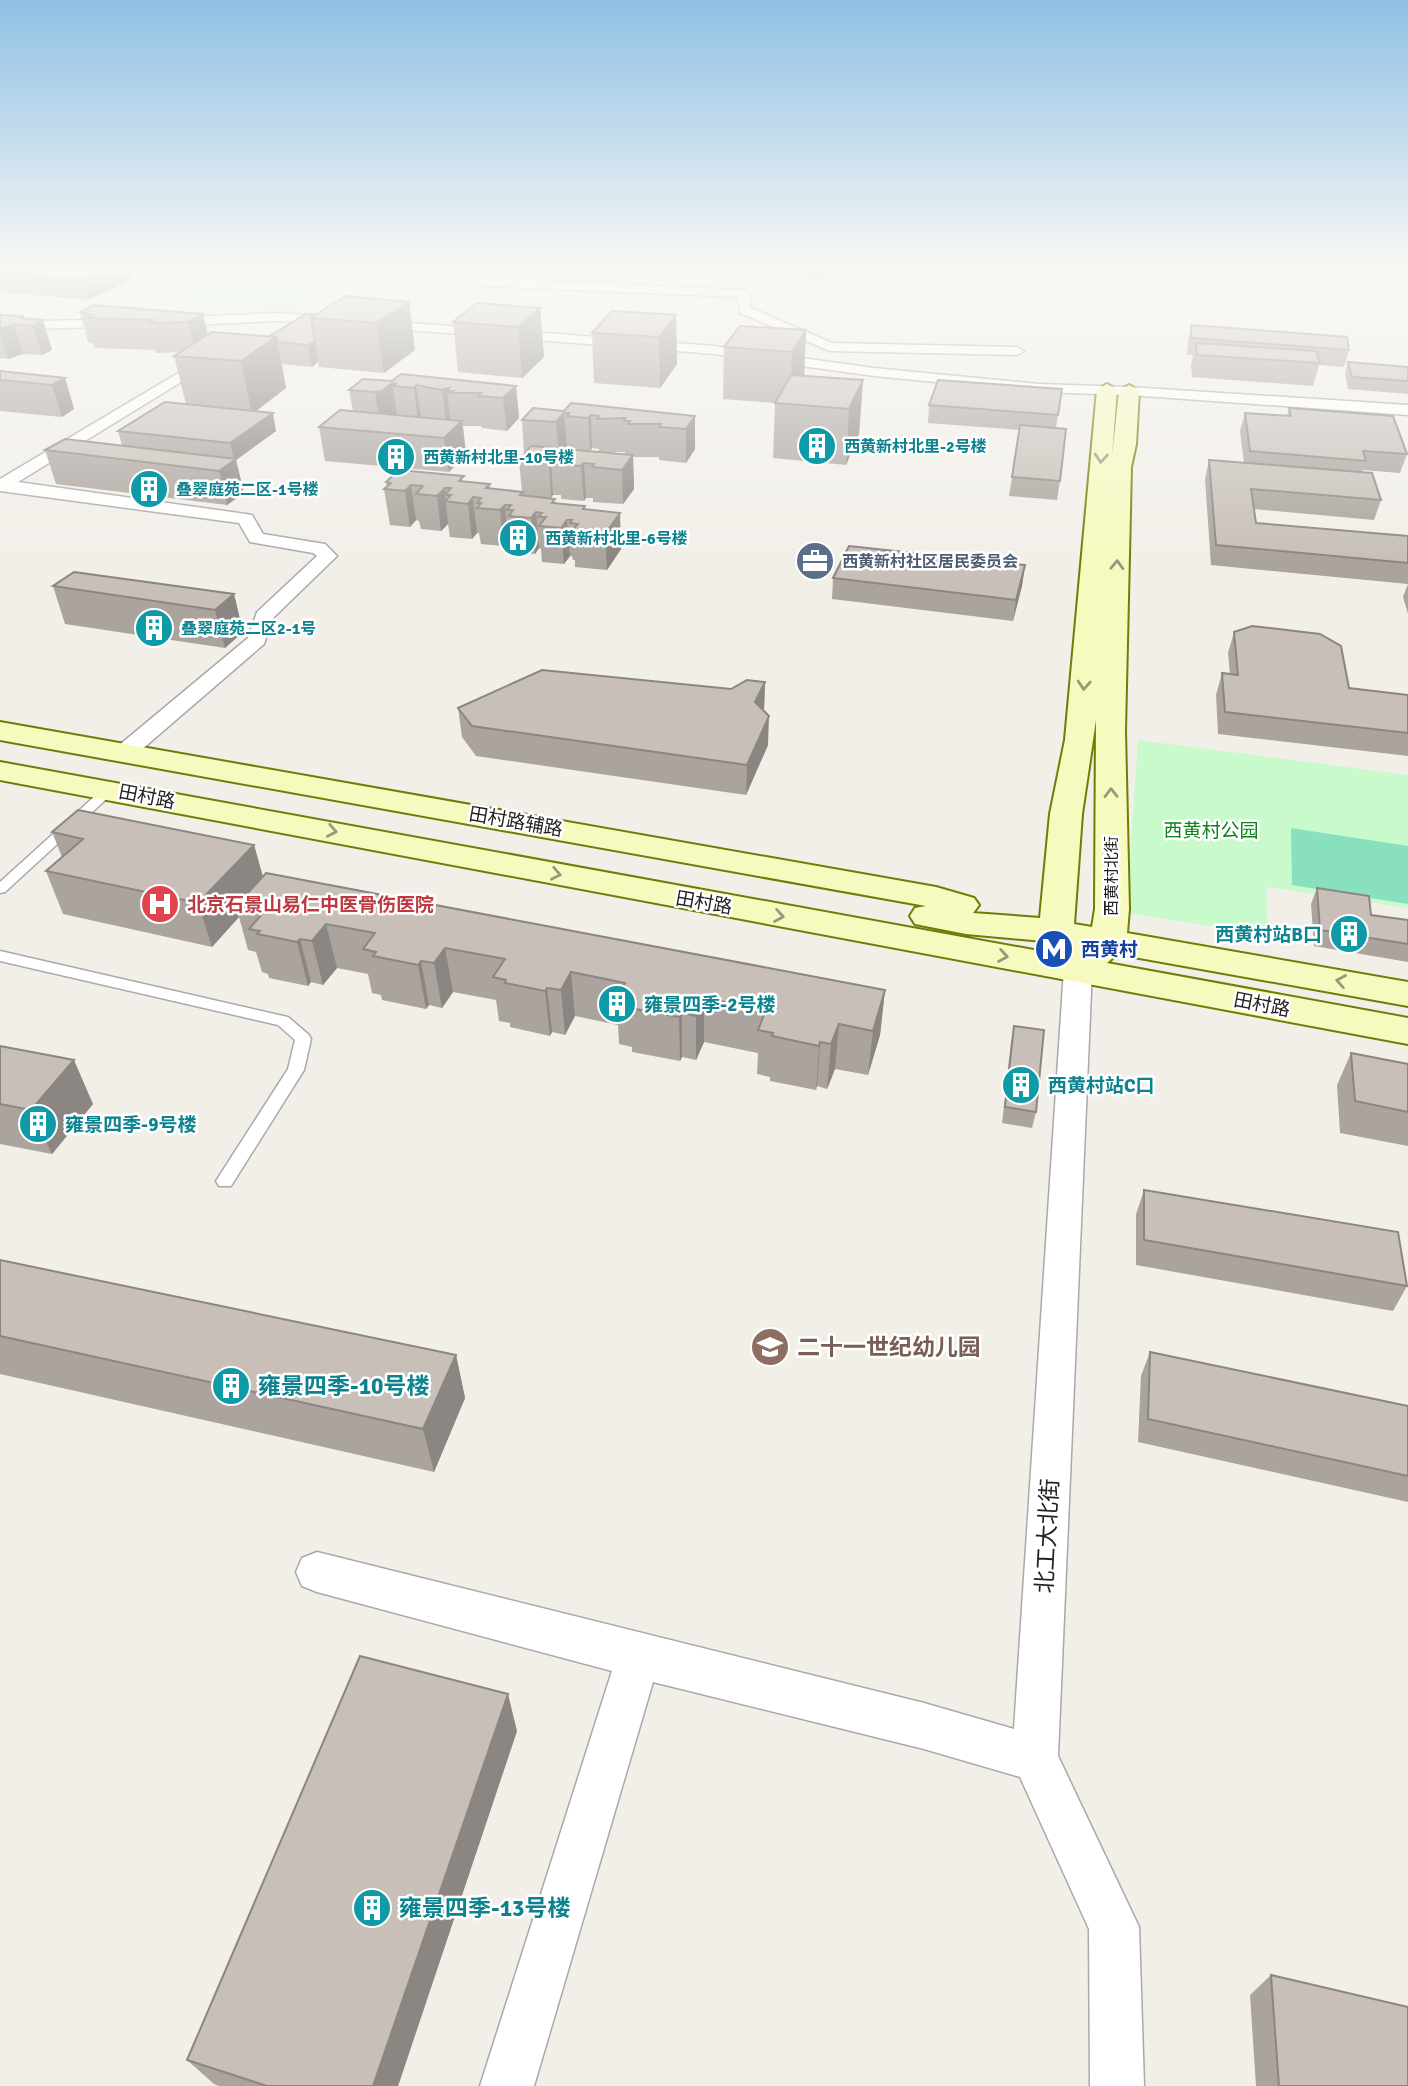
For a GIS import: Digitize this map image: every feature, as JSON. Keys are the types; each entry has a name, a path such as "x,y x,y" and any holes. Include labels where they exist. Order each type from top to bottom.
{"street":[{"path":"1,486 201,364"},
{"path":"819,364 1039,388 1118,390 1408,410"},
{"path":"1078,969 1042,930 1080,740 1118,390"},
{"name":"西黄村北街","path":"1078,969 1108,943 1112,909 1110,731 1120,467 1126,444 1118,390"},
{"path":"1,486 246,519 256,538 319,548 328,556 264,616 257,640 125,752"},
{"name":"田村路","path":"3,739 967,923 1042,930 1403,992"},
{"name":"田村路辅路","path":"3,739 125,752 936,897 1042,930"},
{"name":"田村路","path":"0,771 110,789 643,891 1408,1031"},
{"name":"北工大北街","path":"1078,969 1035,1758 1114,1927 1117,2086"},
{"path":"317,1572 639,1656 924,1726 1035,1758"},
{"path":"507,2086 639,1656"}],"lane":[{"path":"0,889 110,789"},
{"path":"0,956 283,1021 303,1039 296,1070 225,1181"}],"green space":[{"name":"西黄村公园","path":"1138,740 1408,775 1408,908 1266,887 1268,935 1126,913"},
{"path":"1291,828 1408,846 1408,904 1292,885"}],"building":[{"path":"1349,364 1408,367 1408,381 1352,377"},
{"path":"0,371 65,378 52,385 0,380"},
{"path":"401,374 516,386 503,398 478,396 481,393 450,393 453,391 447,391 449,388 442,390 416,385 414,388 393,386 396,384 392,383 382,391 349,390 363,379 392,381"},
{"path":"791,375 863,380 849,409 775,403"},
{"path":"938,380 1062,389 1058,415 929,405"},
{"path":"165,402 273,413 230,443 118,431"},
{"path":"571,403 695,416 686,429 659,427 661,424 628,424 630,421 624,421 626,418 567,416 569,413 564,413 556,422 522,420 533,408 564,411"},
{"path":"1289,408 1393,416 1407,454 1363,451 1366,461 1250,451 1245,413 1291,416"},
{"path":"340,410 462,421 444,438 319,427"},
{"path":"1020,425 1066,429 1060,481 1012,477"},
{"path":"65,439 236,459 219,471 45,450"},
{"path":"531,446 633,455 622,470 592,467 594,464 584,463 581,466 558,464 561,461 551,460 549,463 519,461"},
{"path":"1209,460 1372,473 1381,500 1251,489 1256,523 1408,536 1408,563 1216,545"},
{"path":"399,470 464,476 459,481 490,484 486,488 555,499 552,503 620,513 605,534 573,530 578,524 570,523 572,520 567,520 561,528 539,526 546,517 538,517 542,513 536,512 531,518 509,516 513,510 507,510 511,505 505,505 500,510 477,508 481,498 473,497 468,504 445,501 451,495 445,495 451,488 445,488 437,496 416,494 423,486 411,485 405,491 384,489 391,483 386,482"},
{"path":"849,546 1025,565 1016,600 833,578"},
{"path":"74,572 234,594 215,610 53,586"},
{"path":"1252,626 1320,634 1341,646 1349,688 1408,695 1408,733 1225,712 1222,673 1238,675 1234,632"},
{"path":"542,670 731,689 747,680 765,682 755,702 769,716 747,765 472,726 458,708"},
{"path":"78,810 254,845 198,903 46,871 83,839 52,832"},
{"path":"266,873 885,990 873,1031 839,1024 831,1044 820,1042 819,1046 772,1036 773,1033 758,1030 766,1010 704,998 696,1016 682,1012 679,1017 630,1008 633,1003 616,1000 625,983 571,972 561,990 547,988 545,991 505,983 506,980 493,977 505,959 445,948 434,963 421,961 418,965 373,956 376,952 363,949 375,933 326,924 312,941 300,939 297,942 257,934 260,931 249,929 264,912 236,906"},
{"path":"1317,888 1369,896 1371,915 1408,920 1408,944 1320,930"},
{"name":"西黄村站C口","path":"1014,1026 1044,1030 1036,1112 1005,1107"},
{"path":"0,1046 74,1060 31,1110 0,1104"},
{"path":"1351,1053 1408,1064 1408,1112 1355,1101"},
{"path":"1144,1190 1398,1232 1407,1286 1144,1240"},
{"path":"0,1260 456,1355 423,1429 0,1336"},
{"path":"1150,1352 1408,1406 1408,1476 1148,1419"},
{"name":"雍景四季-13号楼","path":"360,1656 508,1694 373,2086 267,2086 187,2060"},
{"path":"1271,1975 1408,2007 1408,2086 1279,2086"}],"place":[{"name":"西黄新村北里-2号楼","path":"817,446"},
{"name":"西黄新村北里-10号楼","path":"396,457"},
{"name":"叠翠庭苑二区-1号楼","path":"149,489"},
{"name":"西黄新村北里-6号楼","path":"518,538"},
{"name":"西黄新村社区居民委员会","path":"815,561"},
{"name":"叠翠庭苑二区2-1号","path":"154,628"},
{"name":"北京石景山易仁中医骨伤医院","path":"160,904"},
{"name":"西黄村站B口","path":"1349,934"},
{"name":"西黄村","path":"1054,949"},
{"name":"雍景四季-2号楼","path":"617,1004"},
{"name":"西黄村站C口","path":"1021,1085"},
{"name":"雍景四季-9号楼","path":"38,1124"},
{"name":"二十一世纪幼儿园","path":"770,1347"},
{"name":"雍景四季-10号楼","path":"231,1386"},
{"name":"雍景四季-13号楼","path":"372,1908"}]}
